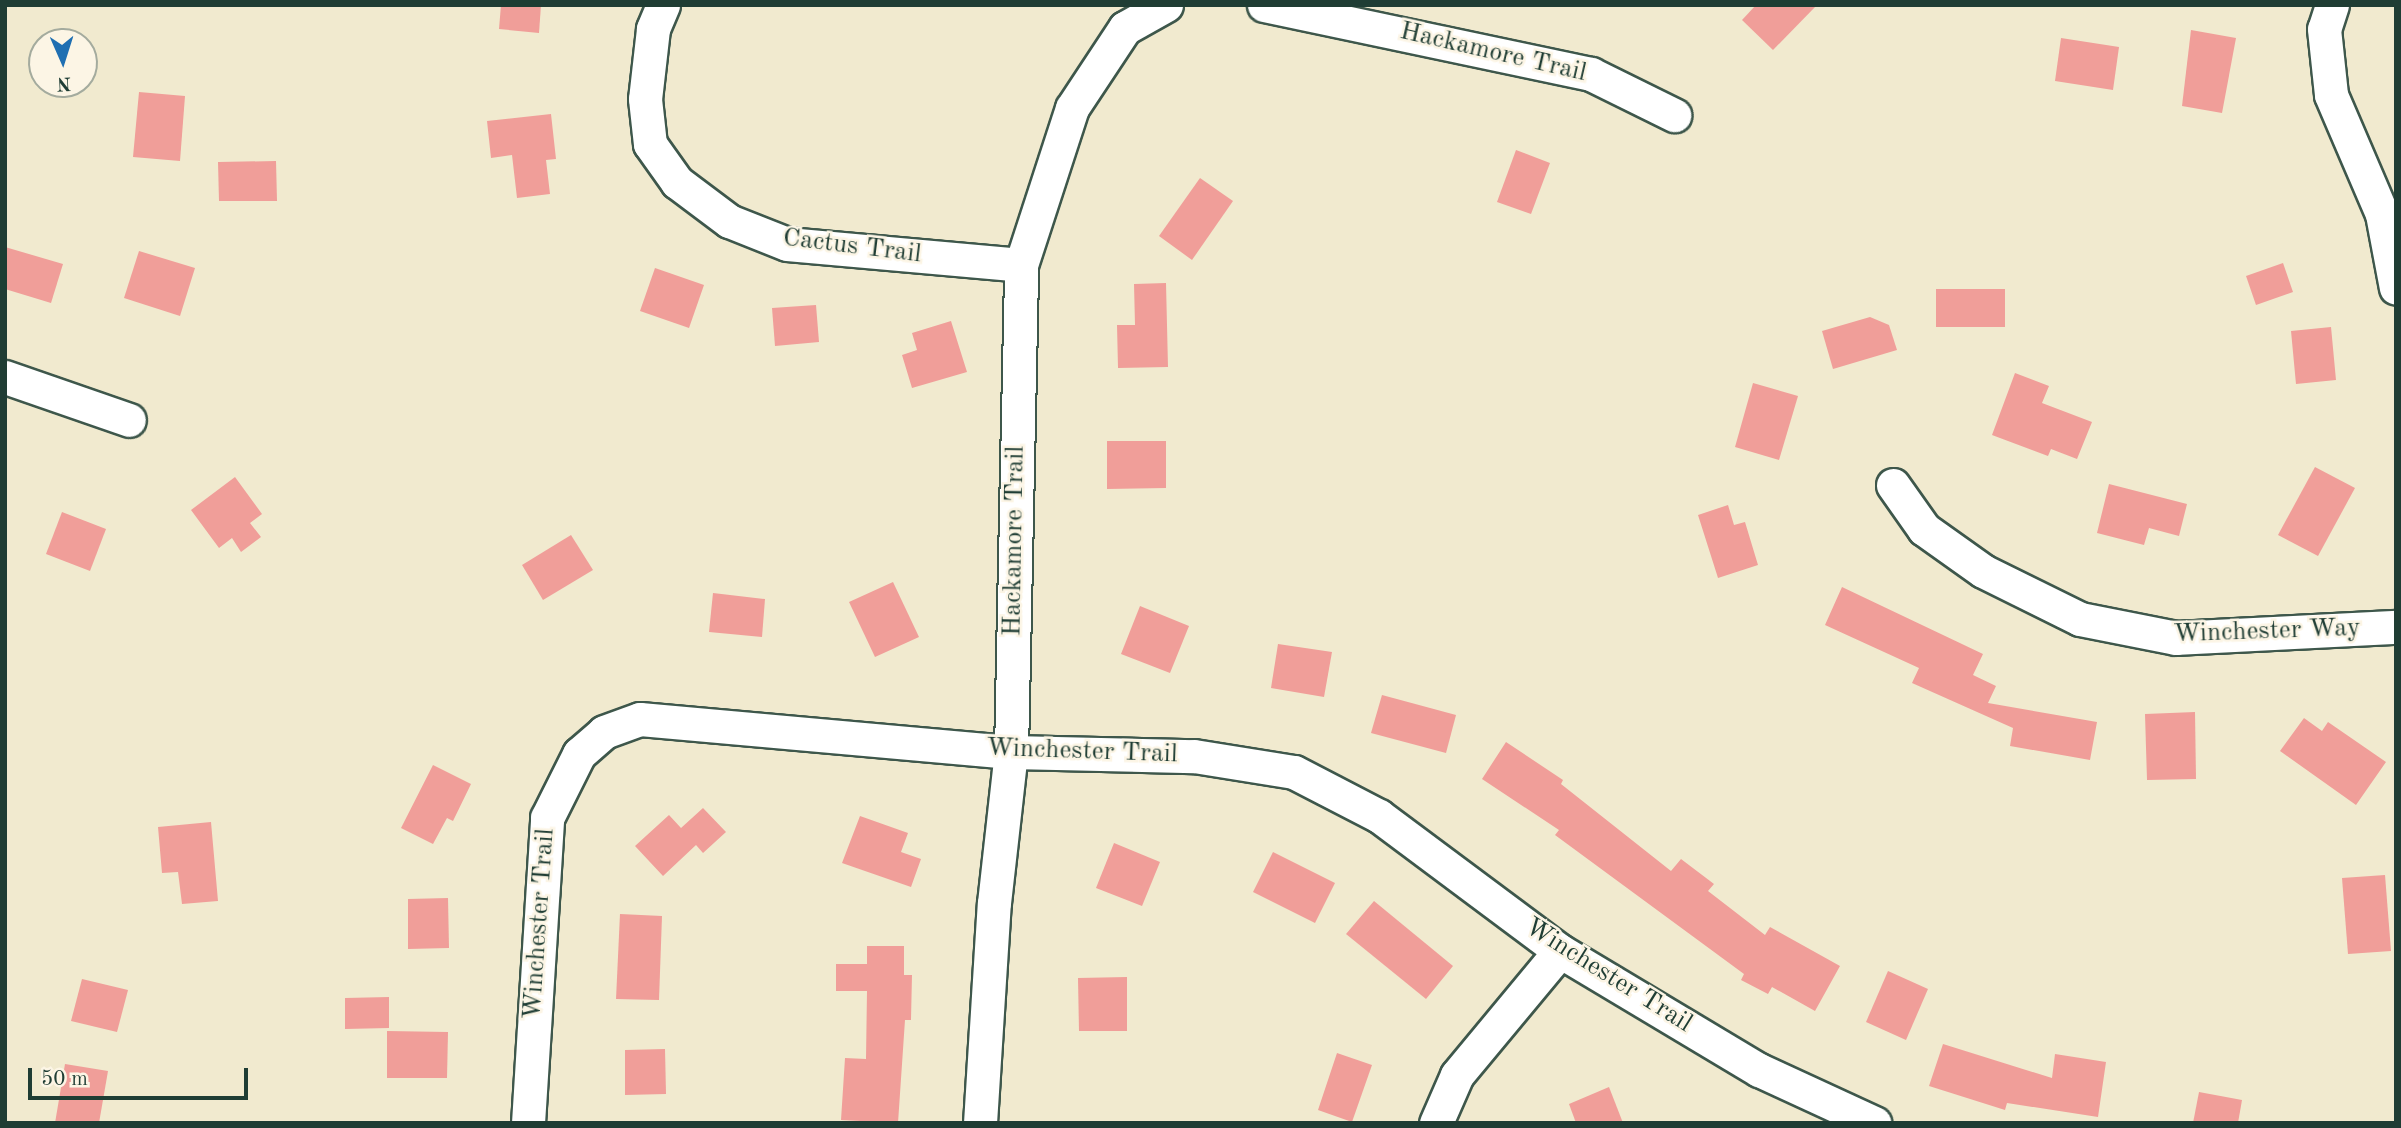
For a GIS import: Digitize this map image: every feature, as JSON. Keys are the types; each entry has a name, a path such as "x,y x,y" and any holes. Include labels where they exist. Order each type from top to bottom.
{"street":[{"name":"Cactus Trail","path":"663,5 653,29 645,99 650,144 677,182 719,213 787,244 1021,265"},
{"name":"Hackamore Trail","path":"980,1123 994,904 1011,752 1021,265 1072,108 1125,28 1166,5"},
{"name":"Hackamore Trail","path":"1264,5 1591,74 1674,115"},
{"path":"2332,5 2323,29 2331,95 2382,214 2396,288"},
{"path":"5,377 129,420"},
{"name":"Winchester Way","path":"1894,485 1924,529 1983,571 2080,619 2176,639 2396,627"},
{"name":"Winchester Trail","path":"528,1123 547,818 579,754 604,732 640,719 838,733 1011,752 1194,757 1294,772 1379,816 1560,951 1759,1070 1874,1123"},
{"path":"1436,1123 1457,1075 1560,951"}],"building":[{"path":"501,5 541,5 539,33 499,29"},
{"path":"1756,5 1817,5 1773,50 1742,20"},
{"path":"2191,30 2236,38 2222,113 2182,106"},
{"path":"2061,38 2119,47 2113,90 2055,81"},
{"path":"139,92 185,96 180,161 133,157"},
{"path":"551,114 556,159 546,160 550,194 517,198 512,155 491,158 487,121"},
{"path":"1516,150 1550,163 1531,214 1497,202"},
{"path":"276,161 277,201 219,201 218,162"},
{"path":"1200,178 1233,201 1192,260 1159,236"},
{"path":"5,247 63,264 51,303 5,289"},
{"path":"139,251 195,268 180,316 124,298"},
{"path":"2283,263 2293,292 2256,305 2246,276"},
{"path":"655,268 704,285 689,328 640,311"},
{"path":"1166,283 1168,367 1118,368 1117,325 1135,325 1134,284"},
{"path":"1936,289 2005,289 2005,327 1936,327"},
{"path":"816,305 819,342 775,346 772,308"},
{"path":"1870,317 1889,325 1897,350 1833,369 1822,331"},
{"path":"951,321 967,372 912,388 902,355 917,350 912,333"},
{"path":"2331,327 2336,380 2296,384 2291,331"},
{"path":"2015,373 2049,386 2042,403 2092,422 2077,459 2051,449 2048,456 1992,435"},
{"path":"1753,383 1798,396 1779,460 1735,447"},
{"path":"1107,441 1166,441 1166,488 1107,489"},
{"path":"2315,467 2355,488 2318,556 2278,535"},
{"path":"235,477 262,514 250,523 261,537 241,552 232,538 219,548 191,510"},
{"path":"2109,484 2187,504 2179,536 2149,528 2144,545 2097,533"},
{"path":"1728,505 1734,525 1745,522 1758,565 1718,578 1698,515"},
{"path":"62,512 106,529 90,571 46,554"},
{"path":"571,535 593,570 543,600 522,565"},
{"path":"893,582 919,637 875,657 849,602"},
{"path":"1842,587 1983,654 1973,675 1996,686 1988,703 2097,722 2090,760 2010,746 2013,728 1912,683 1919,668 1825,625"},
{"path":"713,593 765,599 762,637 709,632"},
{"path":"1140,606 1189,626 1170,673 1121,654"},
{"path":"1278,644 1332,652 1324,697 1271,688"},
{"path":"1382,695 1456,715 1446,753 1371,733"},
{"path":"2195,712 2196,779 2147,780 2145,714"},
{"path":"2304,718 2322,731 2328,722 2386,762 2356,805 2280,751"},
{"path":"1506,742 1563,780 1561,784 1671,871 1681,859 1714,884 1708,891 1765,935 1770,927 1840,966 1815,1011 1772,987 1768,994 1741,980 1744,974 1555,835 1559,830 1482,779"},
{"path":"433,765 471,784 453,821 447,818 433,844 401,828"},
{"path":"703,808 726,832 703,853 696,845 663,876 635,846 669,815 681,828"},
{"path":"860,816 908,833 901,852 921,859 911,887 842,863"},
{"path":"211,822 218,901 182,904 178,872 162,873 158,827"},
{"path":"1114,843 1160,862 1142,906 1096,888"},
{"path":"1273,852 1335,883 1315,923 1253,892"},
{"path":"2385,875 2391,951 2348,954 2342,878"},
{"path":"448,898 449,948 408,949 408,899"},
{"path":"1374,901 1453,966 1426,999 1346,934"},
{"path":"620,914 662,916 659,1000 616,999"},
{"path":"867,946 904,946 904,975 912,975 911,1020 905,1020 898,1123 841,1120 845,1058 866,1059 867,991 836,991 836,964 867,964"},
{"path":"1888,971 1928,989 1906,1040 1866,1022"},
{"path":"1127,977 1127,1031 1079,1031 1078,978"},
{"path":"82,979 128,990 117,1032 71,1021"},
{"path":"389,997 389,1028 345,1029 345,998"},
{"path":"387,1031 448,1032 447,1078 387,1078"},
{"path":"1943,1044 2052,1078 2055,1054 2106,1062 2098,1117 2007,1103 2005,1110 1929,1086"},
{"path":"665,1049 666,1094 625,1095 625,1050"},
{"path":"1337,1053 1372,1065 1352,1122 1318,1110"},
{"path":"65,1064 108,1071 99,1123 55,1123"},
{"path":"1609,1087 1623,1123 1576,1123 1569,1104"},
{"path":"2199,1092 2242,1100 2238,1123 2193,1123"}]}
